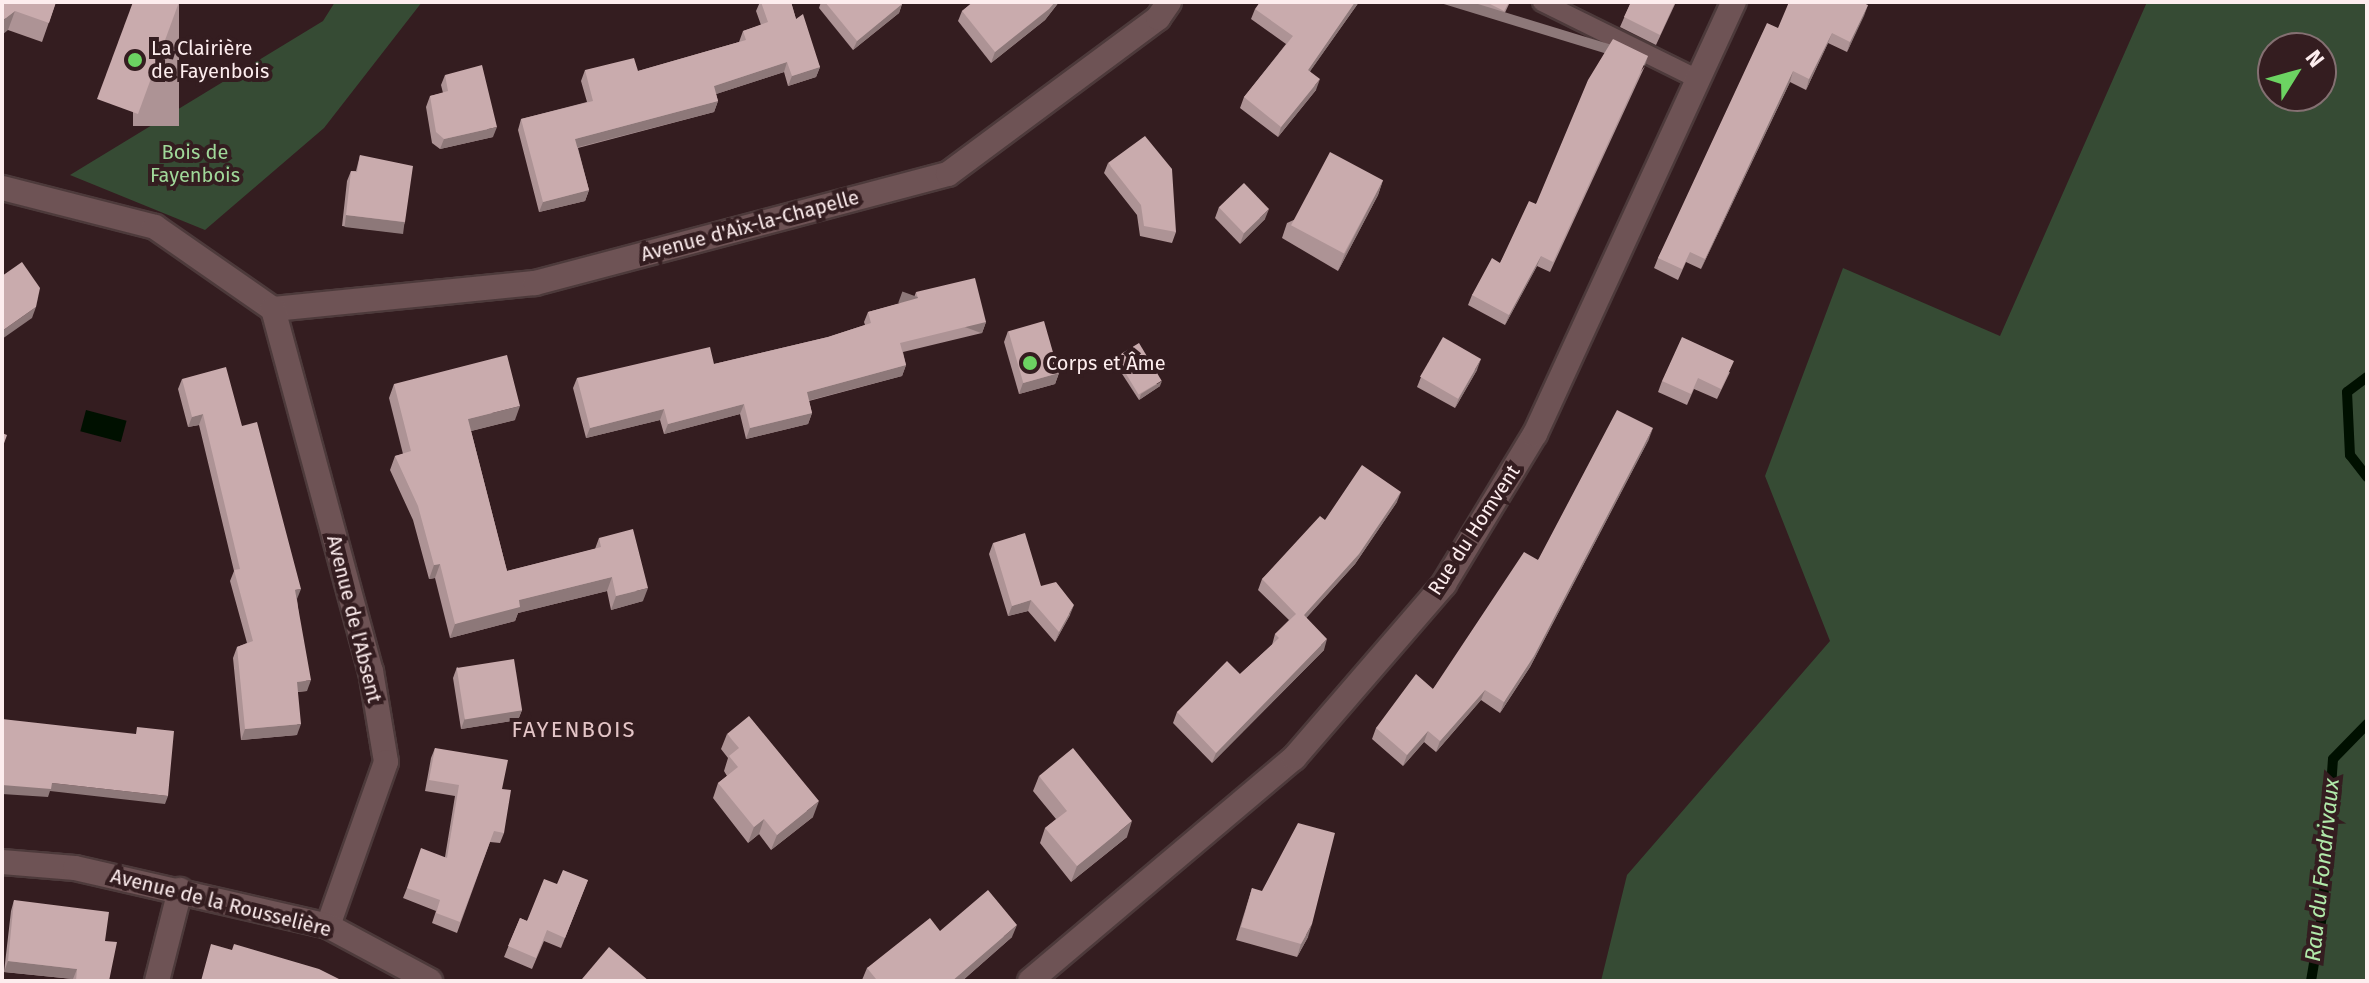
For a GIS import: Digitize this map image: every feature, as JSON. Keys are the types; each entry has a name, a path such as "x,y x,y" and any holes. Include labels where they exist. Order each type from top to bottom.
{"street":[{"name":"Avenue d'Aix-la-Chapelle","path":"273,309 535,283 948,174 1158,18 1169,2"},
{"name":"Rue du Homvent","path":"1030,981 1294,758 1444,584 1535,434 1734,2"},
{"path":"2,188 155,227 273,309"},
{"name":"Avenue de l'Absent","path":"273,309 371,671 386,762 328,926"},
{"name":"Avenue de la Rousselière","path":"2,862 75,868 328,926 430,981"},
{"path":"157,981 180,890"}],"lane":[{"path":"1542,2 1698,79"}],"green space":[{"name":"Bois de Fayenbois","path":"335,2 422,2 324,128 205,230 70,175 323,21"},
{"path":"2147,2 2367,2 2367,981 1601,981 1627,875 1830,641 1765,476 1843,268 2000,336"}],"shaded area":[{"path":"86,410 127,421 121,442 80,431"}],"building":[{"path":"2,2 56,2 49,23 15,11 2,21"},
{"name":"La Clairière de Fayenbois","path":"133,2 179,2 138,114 97,99"},
{"path":"761,2 791,2 796,19 803,14 820,67 792,76 787,62 714,86 718,101 575,139 589,190 543,202 521,119 593,101 585,70 634,58 638,71 746,40 743,31 768,22"},
{"path":"825,2 901,2 902,4 857,41"},
{"path":"973,2 1055,2 995,52 962,11"},
{"path":"1260,2 1355,2 1308,70 1320,79 1281,127 1244,97 1293,36 1255,9"},
{"path":"1486,2 1509,2 1504,11"},
{"path":"1631,2 1675,2 1660,35 1624,17"},
{"path":"1789,2 1861,2 1868,5 1850,42 1832,33 1809,79 1793,71 1705,259 1690,252 1682,269 1658,258 1767,23 1778,28"},
{"path":"1613,39 1648,56 1553,262 1541,256 1509,315 1472,295 1492,258 1500,263 1529,201 1536,204 1588,80"},
{"path":"482,65 497,127 444,139 436,132 430,96 448,91 445,75"},
{"path":"1145,136 1172,169 1176,232 1144,226 1141,205 1108,163"},
{"path":"1330,152 1383,180 1344,253 1291,225"},
{"path":"360,155 413,166 405,222 346,215 351,171 357,172"},
{"path":"1244,183 1269,209 1244,233 1219,207"},
{"path":"22,262 40,288 36,307 2,331 2,276"},
{"path":"975,278 986,322 900,343 906,365 807,392 812,413 750,428 744,404 668,424 664,409 590,428 577,378 710,347 714,364 828,337 871,323 868,312 918,298 916,292"},
{"name":"Corps et Âme","path":"1044,321 1059,373 1023,383 1008,331"},
{"path":"1443,337 1481,359 1458,399 1420,377"},
{"path":"1682,337 1734,361 1721,389 1698,378 1691,394 1662,381"},
{"path":"1139,343 1162,381 1139,395 1116,357"},
{"path":"507,355 520,406 468,419 507,571 601,547 599,538 633,529 648,588 616,596 612,577 519,600 520,607 455,624 440,564 434,565 418,506 395,456 411,451 394,384"},
{"path":"226,367 242,426 257,422 301,589 295,590 311,680 297,682 301,724 245,729 237,647 253,641 234,570 240,569 203,414 192,417 182,379"},
{"path":"1617,410 1653,428 1534,656 1504,702 1485,690 1440,741 1428,731 1407,755 1376,728 1416,674 1433,689 1524,552 1538,560"},
{"path":"1362,465 1401,492 1359,554 1304,615 1327,639 1216,753 1177,712 1227,661 1240,674 1279,638 1275,634 1296,614 1262,579 1320,516 1325,520"},
{"path":"1025,533 1041,586 1056,582 1074,605 1059,632 1031,600 1012,606 993,543"},
{"path":"514,659 522,710 465,719 457,668"},
{"path":"749,716 819,801 777,835 764,819 754,827 718,783 738,767 729,756 739,748 727,734"},
{"path":"2,719 136,734 137,727 174,731 168,796 52,783 51,789 2,785"},
{"path":"435,748 508,760 502,789 511,790 504,833 494,831 460,922 436,913 440,900 407,888 421,848 447,858 459,785 429,780"},
{"path":"1073,748 1132,821 1077,866 1045,828 1067,811 1039,776"},
{"path":"1298,823 1335,833 1312,924 1301,944 1241,927 1252,888 1262,891"},
{"path":"563,870 588,880 565,938 547,930 536,958 508,946 520,918 527,921 544,879 557,884"},
{"path":"988,890 1017,925 952,981 874,981 876,979 867,968 930,918 940,931"},
{"path":"14,900 109,912 105,941 117,942 109,981 76,981 77,969 8,961"},
{"path":"211,944 232,950 234,944 319,969 343,981 201,981"},
{"path":"609,947 649,981 584,981 582,979"}],"waterway":[{"name":"Rau du Fondrivaux","path":"2367,377 2347,392 2350,455 2367,477"},
{"name":"Rau du Fondrivaux","path":"2311,981 2322,916 2333,759 2367,724"}],"place":[{"name":"La Clairière de Fayenbois","path":"135,60"},
{"name":"Corps et Âme","path":"1030,363"}],"district":[{"name":"FAYENBOIS","path":"574,730"}]}
